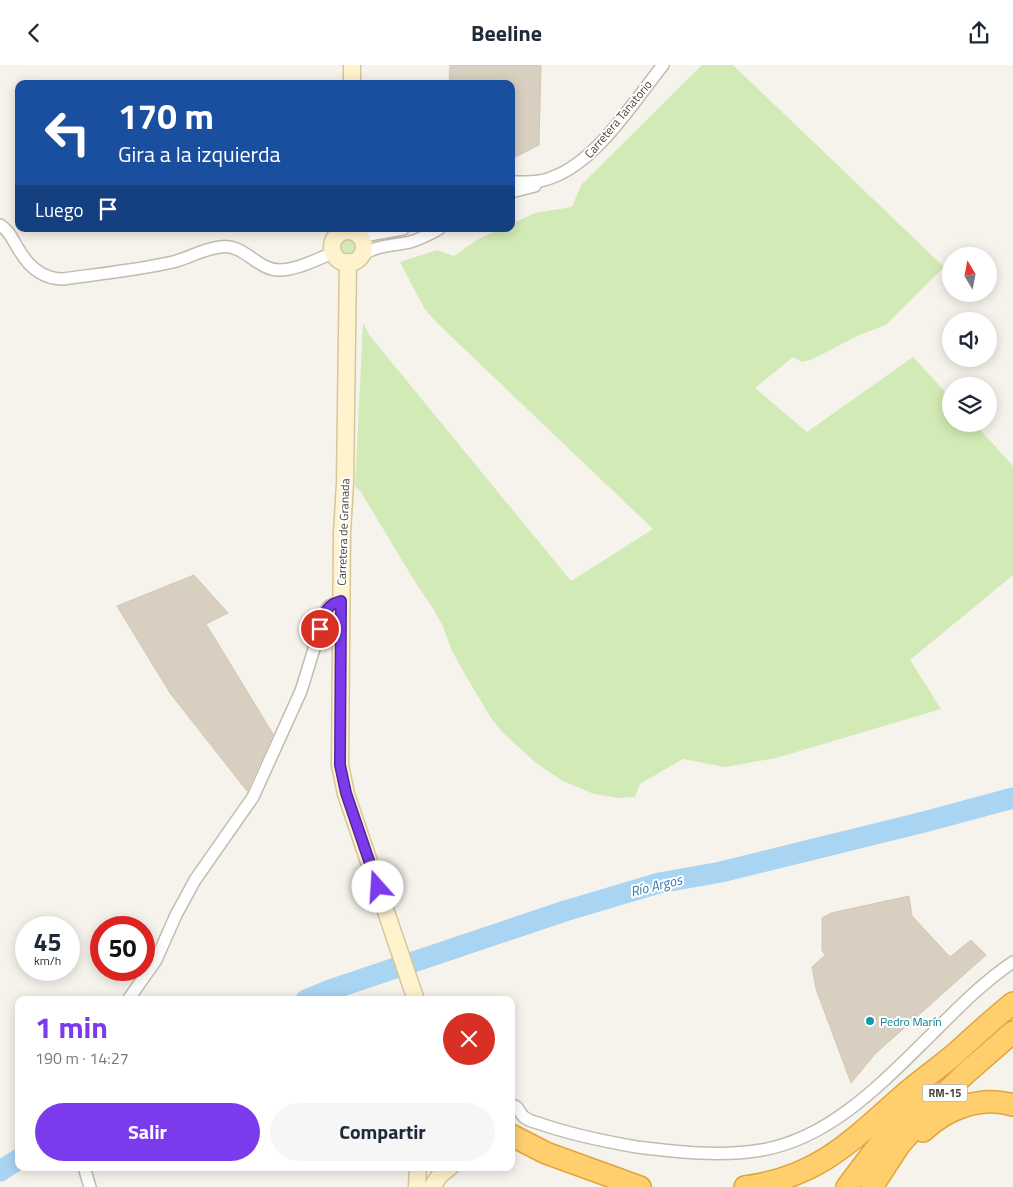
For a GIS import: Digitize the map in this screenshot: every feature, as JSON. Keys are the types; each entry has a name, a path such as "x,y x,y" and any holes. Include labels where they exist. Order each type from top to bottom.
{"highway":[{"name":"RM-15","path":"849,1185 884,1138 955,1055 1013,1003"},
{"name":"RM-15","path":"872,1187 900,1144 946,1092 1013,1032"},
{"path":"746,1187 790,1177 834,1154 867,1129 924,1078 955,1055"},
{"path":"888,1163 927,1127 956,1109 989,1102 1013,1105"},
{"path":"515,1137 546,1153 635,1185 659,1187"},
{"path":"515,1149 546,1153"}],"main road":[{"path":"352,65 352,80"},
{"path":"342,232 336,236 332,244 334,253 340,260 355,259"},
{"name":"Carretera de Granada","path":"353,232 363,242 363,251 355,259 341,601 339,756 346,793 415,996"},
{"path":"417,1187 418,1171"},
{"path":"432,1187 445,1171"}],"street":[{"name":"Carretera Tanatorio","path":"515,189 554,177 577,165 625,113 663,65"},
{"path":"0,225 11,236 27,262 34,269 52,279 63,279 173,262 207,249 221,246 243,251 269,268 278,270 334,253"},
{"path":"354,232 363,236 388,232"},
{"path":"355,259 366,252 416,232"},
{"path":"383,246 413,241 432,232"},
{"path":"131,996 156,960 176,915 195,880 252,797 301,691 326,610 329,605 341,601"},
{"path":"515,1107 524,1117 540,1124 635,1146 705,1153 737,1153 763,1150 792,1141 824,1126 857,1105 959,1008 1000,971 1013,962"},
{"path":"85,1171 90,1187"}],"green space":[{"path":"702,65 733,65 942,265 942,269 886,325 859,335 813,359 802,362 793,357 755,388 807,432 913,357 942,388 942,432 982,432 1013,466 1013,575 910,660 941,709 776,758 725,767 683,759 640,784 635,797 618,798 594,794 563,781 536,763 503,733 491,718 452,651 442,624 361,492 355,486 363,323 370,336 571,581 653,529 436,322 424,308 400,262 437,250 454,256 488,234 515,232 515,222 535,213 572,207 581,185"},
{"path":"348,234 357,238 361,247 357,256 348,260 339,256 335,247 339,238"}],"building":[{"path":"450,65 541,65 539,145 515,157 515,80 449,80"},
{"path":"194,575 228,613 206,624 273,734 247,791 170,693 117,606"},
{"name":"Pedro Marín","path":"909,896 912,916 950,957 971,940 986,955 875,1054 851,1083 816,989 812,967 825,955 822,950 822,918 831,913"}],"waterway":[{"name":"Río Argos","path":"316,996 565,911 659,883 721,872 1013,798"},
{"name":"Río Argos","path":"0,1171 15,1162"}],"place":[{"name":"Pedro Marín","path":"870,1021"}],"route":[{"path":"320,629 329,605 341,601 340,765 343,784 378,887"}]}
